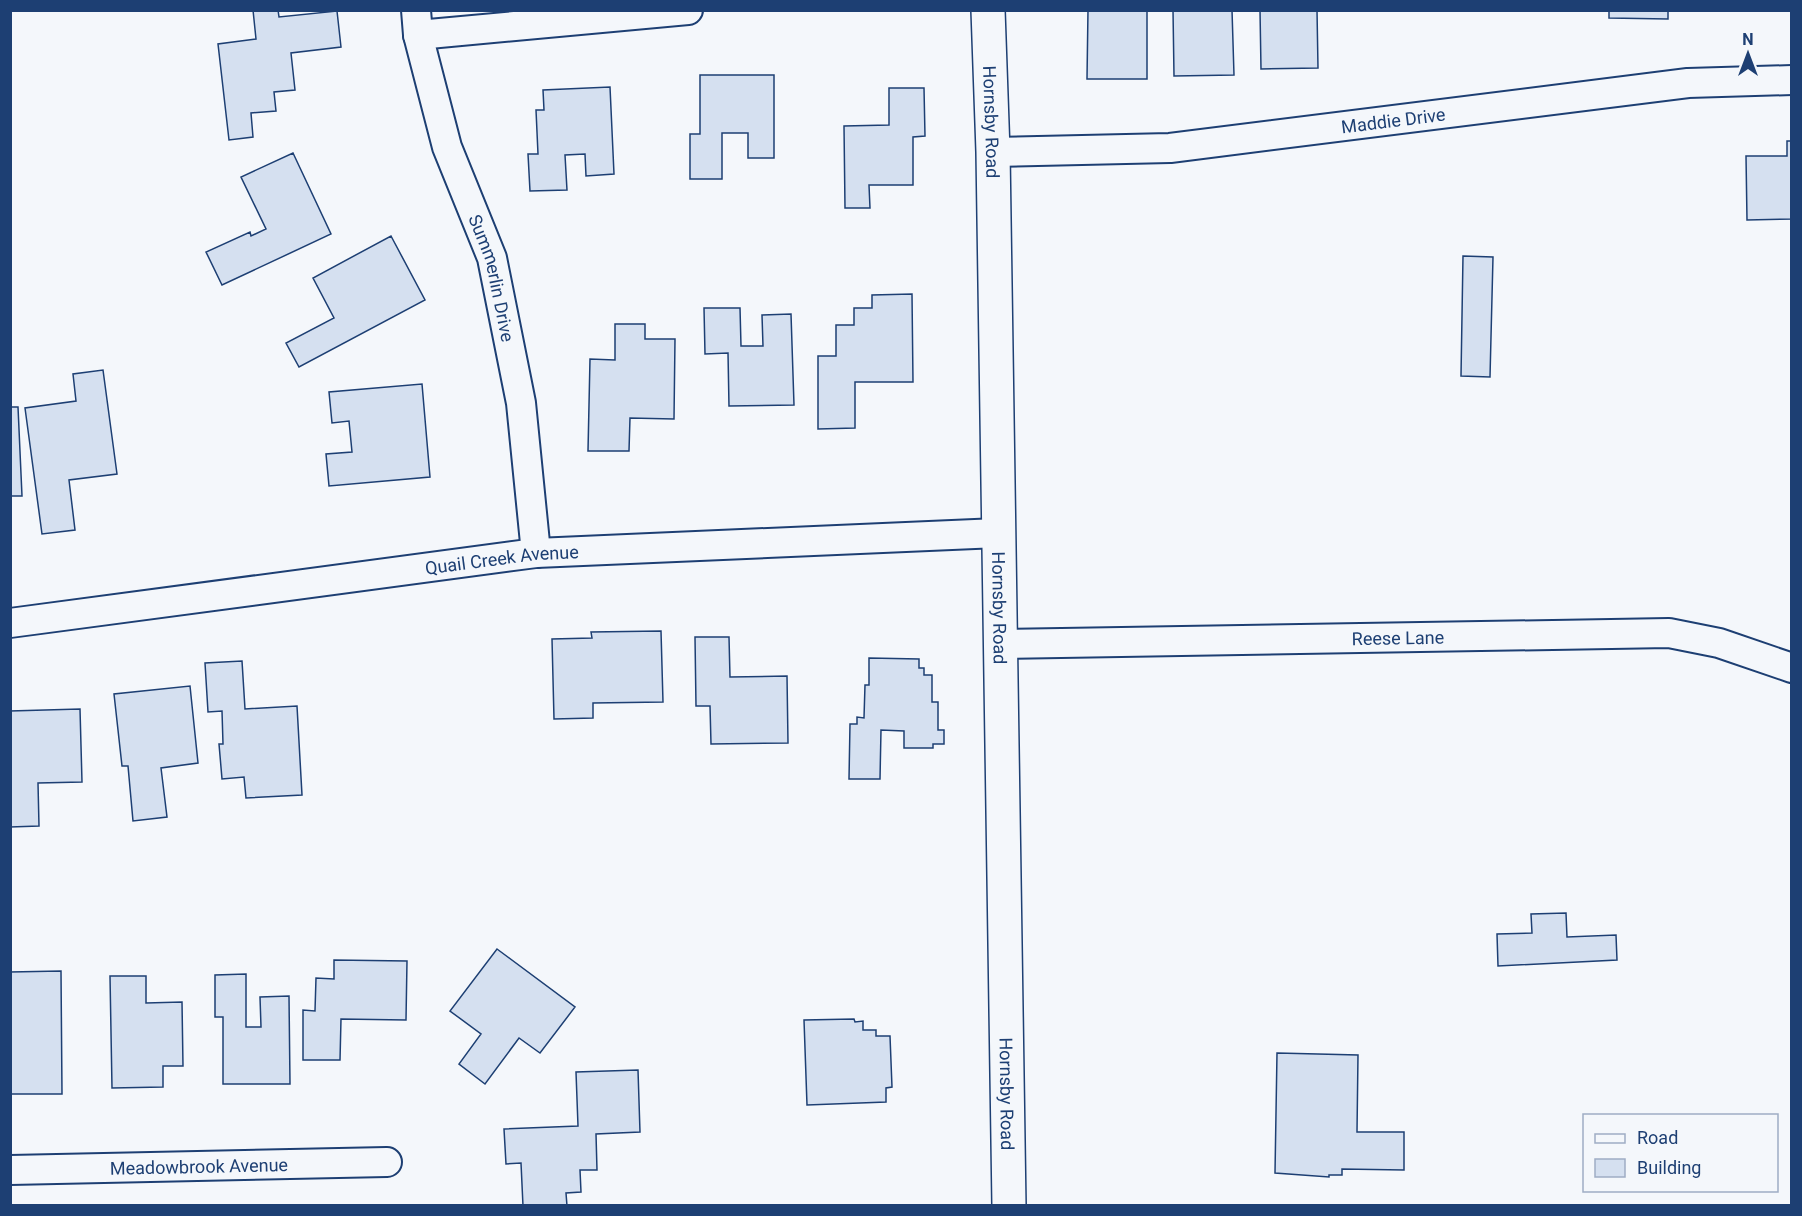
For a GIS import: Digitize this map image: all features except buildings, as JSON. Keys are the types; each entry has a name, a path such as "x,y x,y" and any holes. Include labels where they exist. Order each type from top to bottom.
{"street":[{"path":"417,23 688,10"},
{"name":"Hornsby Road","path":"988,10 993,152 1010,1206"},
{"name":"Summerlin Drive","path":"417,23 447,147 492,258 521,403 536,554"},
{"name":"Maddie Drive","path":"993,152 1170,148 1688,82 1791,80"},
{"name":"Quail Creek Avenue","path":"10,623 536,554 998,533"},
{"name":"Reese Lane","path":"1000,644 1669,633 1719,643 1791,668"},
{"name":"Meadowbrook Avenue","path":"10,1170 387,1162"}]}
